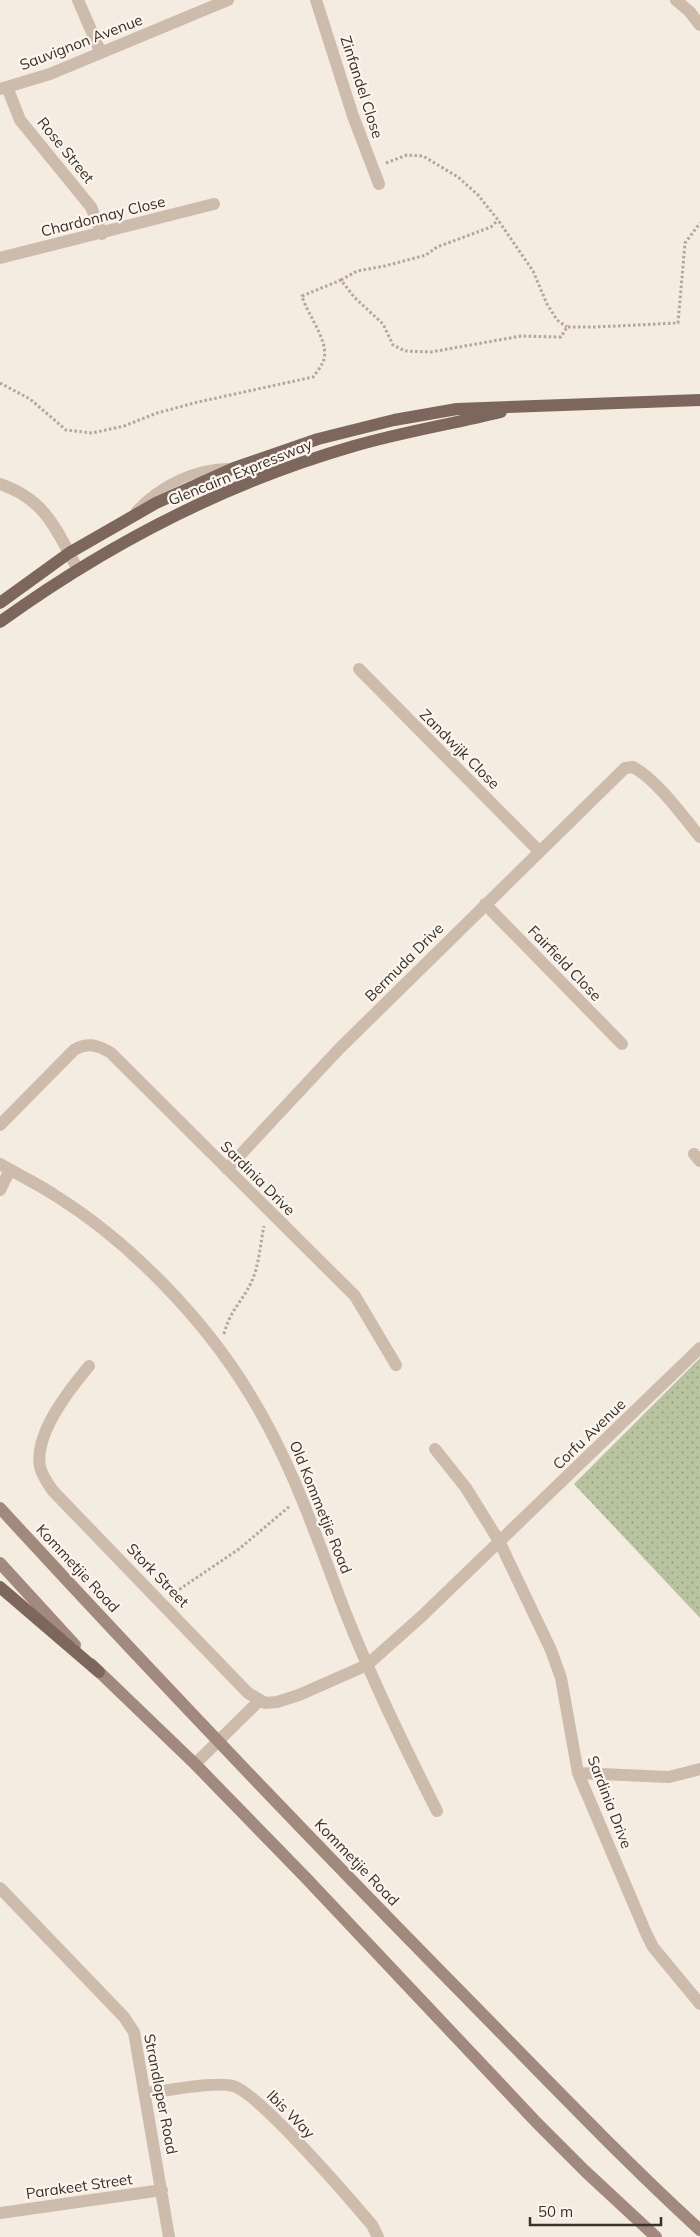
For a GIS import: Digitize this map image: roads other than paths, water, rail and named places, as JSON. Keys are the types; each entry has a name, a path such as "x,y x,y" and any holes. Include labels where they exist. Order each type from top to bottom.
{"main road":[{"name":"Glencairn Expressway","path":"0,603 69,553 132,515 234,468 318,439 394,420 464,408 516,408 700,400"},
{"name":"Glencairn Expressway","path":"0,622 77,568 174,515 277,472 354,446 516,408"},
{"name":"Kommetjie Road","path":"0,1508 172,1693 364,1893 600,2134 700,2230"},
{"path":"0,1563 99,1672"},
{"path":"0,1587 99,1672 195,1764 306,1878 537,2123 656,2237"}],"street":[{"path":"78,0 101,54"},
{"name":"Sauvignon Avenue","path":"3,88 50,74 228,0"},
{"name":"Zinfandel Close","path":"316,0 379,184"},
{"path":"676,0 690,12 700,25"},
{"name":"Rose Street","path":"3,88 20,120 87,202 102,234"},
{"name":"Chardonnay Close","path":"0,258 102,234 214,204"},
{"path":"0,484 26,495 35,502 48,517 77,568"},
{"name":"Zandwijk Close","path":"359,669 539,851"},
{"name":"Bermuda Drive","path":"226,1169 339,1049 625,768 631,766 636,768 656,786 700,837"},
{"name":"Fairfield Close","path":"485,904 622,1044"},
{"name":"Sardinia Drive","path":"0,1125 74,1050 86,1044 95,1045 111,1053 355,1296 396,1365"},
{"path":"0,1190 5,1167"},
{"name":"Old Kommetjie Road","path":"5,1167 57,1196 136,1258 162,1284 221,1352 264,1419 302,1496 366,1665 438,1811"},
{"name":"Corfu Avenue","path":"366,1665 422,1616 700,1348"},
{"name":"Stork Street","path":"88,1366 67,1394 46,1431 41,1445 40,1467 53,1491 248,1693 260,1700"},
{"name":"Sardinia Drive","path":"435,1448 466,1488 499,1541 558,1668 578,1773 646,1933 653,1947 697,1995"},
{"path":"195,1764 260,1700 265,1703 271,1703 293,1697 366,1665"},
{"path":"578,1773 669,1778 700,1769"},
{"name":"Strandloper Road","path":"0,1888 131,2027 137,2045 146,2093 170,2237"},
{"name":"Ibis Way","path":"146,2093 221,2085 239,2089 256,2102 309,2156 372,2225 378,2237"},
{"name":"Parakeet Street","path":"0,2213 162,2190"}]}
